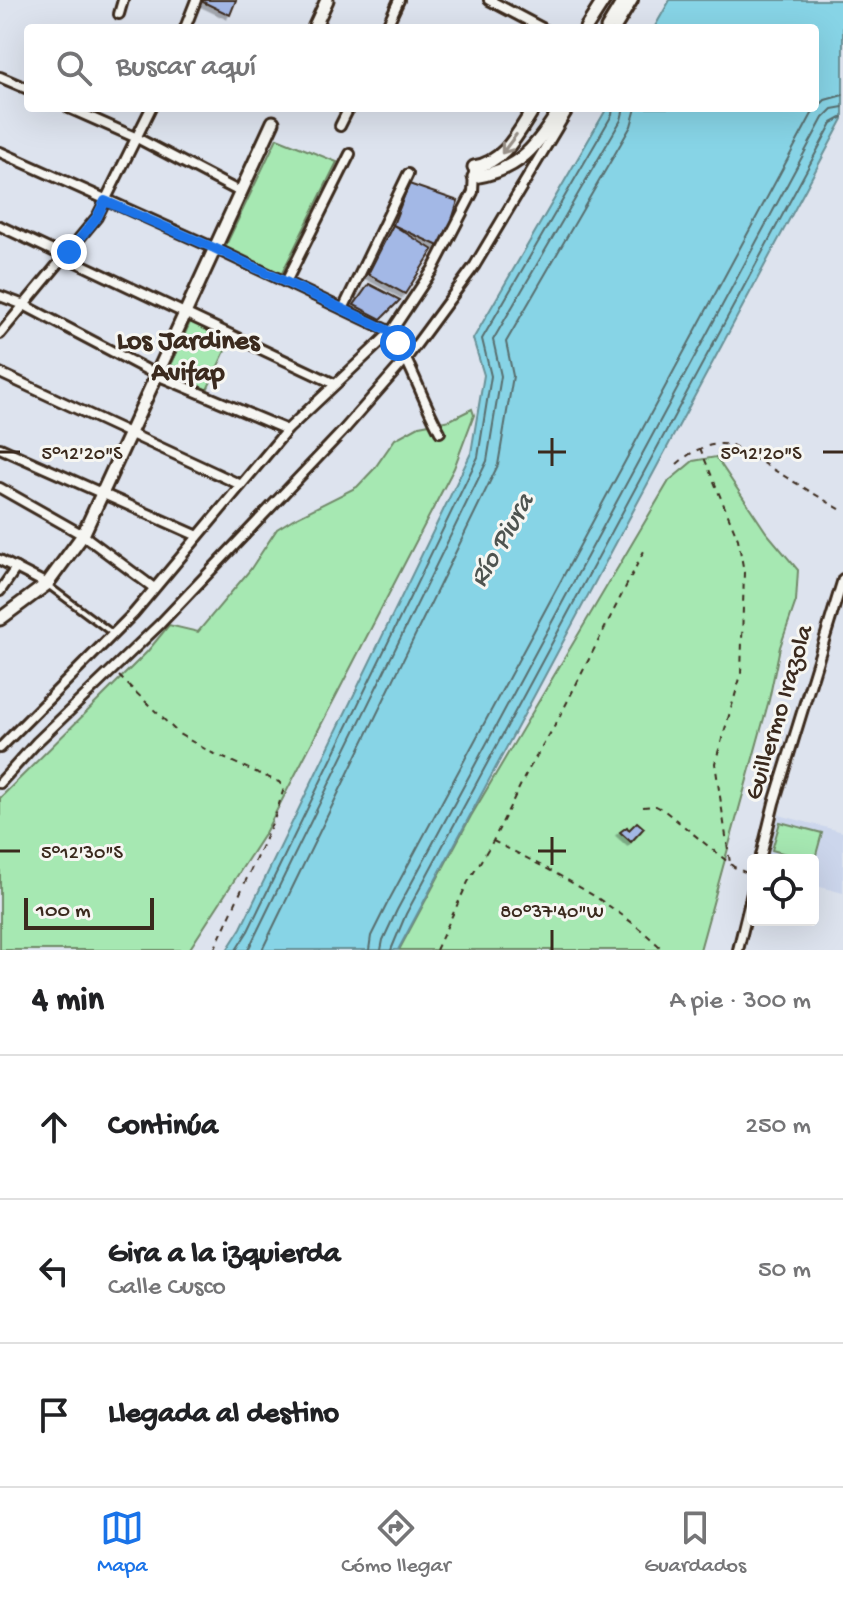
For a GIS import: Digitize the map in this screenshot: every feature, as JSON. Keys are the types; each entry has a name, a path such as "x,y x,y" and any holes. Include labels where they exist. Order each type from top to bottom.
{"street":[{"path":"119,14 123,0"},
{"path":"187,24 196,0"},
{"path":"316,24 327,0"},
{"path":"388,24 399,0"},
{"path":"489,0 534,24"},
{"path":"589,24 604,0"},
{"path":"609,24 624,0"},
{"path":"618,24 633,0"},
{"path":"0,77 24,87"},
{"path":"78,112 137,138 240,192"},
{"path":"0,334 97,217 149,112"},
{"path":"340,126 347,112"},
{"path":"474,172 503,153 531,112"},
{"path":"474,172 495,173 531,152 558,112"},
{"path":"0,783 37,742 160,624 341,433 405,360 475,265 567,112"},
{"path":"0,619 47,584 83,535 273,122"},
{"path":"0,152 391,332 440,432"},
{"path":"286,282 350,154"},
{"path":"0,748 113,634 287,430 391,332 433,269 473,192 474,172"},
{"path":"343,309 408,174"},
{"path":"0,226 335,384"},
{"path":"0,296 24,305 157,375 287,430"},
{"path":"0,373 241,485"},
{"path":"1,451 198,536"},
{"path":"0,488 83,535 154,588"},
{"path":"0,560 47,584"},
{"path":"0,591 16,568"},
{"name":"Guillermo Irazola","path":"761,854 774,803 843,579"},
{"path":"738,950 747,913"}],"lane":[{"path":"47,584 113,634"}],"path":[{"path":"677,464 700,448 716,444 732,445 843,511"},
{"path":"700,448 738,539 744,572 741,675 715,763 730,863"},
{"path":"436,950 468,882 557,722 646,547"},
{"path":"112,670 179,734 212,753 279,782 284,788 275,817 214,950"},
{"path":"643,807 656,806 665,811 730,863 747,873"},
{"path":"493,841 596,896 646,933 663,950"}],"shaded area":[{"path":"779,815 843,832 843,893 819,887 819,854 769,854"}],"green space":[{"path":"277,138 337,162 281,275 225,247"},
{"path":"191,320 231,338 207,390 168,372"},
{"path":"472,409 474,415 454,468 265,833 189,950 0,950 0,798 147,652 169,625 198,632 250,570 277,529 357,487 395,439 419,426 450,420"},
{"path":"716,457 766,532 798,570 796,601 780,647 769,700 700,950 399,950 471,816 669,481 693,461"},
{"path":"780,822 822,833 816,854 786,854 772,850"}],"water":[{"name":"Río Piura","path":"670,0 843,0 843,119 398,950 227,950 241,928 471,453 484,375 473,339 605,112 819,112 819,24 656,24"}],"building":[{"path":"199,0 236,0 230,15"},
{"path":"409,184 458,201 443,248 393,225"},
{"path":"393,225 433,250 405,294 368,274"},
{"path":"369,284 400,300 381,319 354,305"},
{"path":"637,822 644,828 631,842 620,832 627,827 629,830"}],"district":[{"name":"Los Jardines Avifap","path":"188,358"}],"route":[{"path":"69,252 97,217 105,201 214,248 391,332 398,343"}]}
